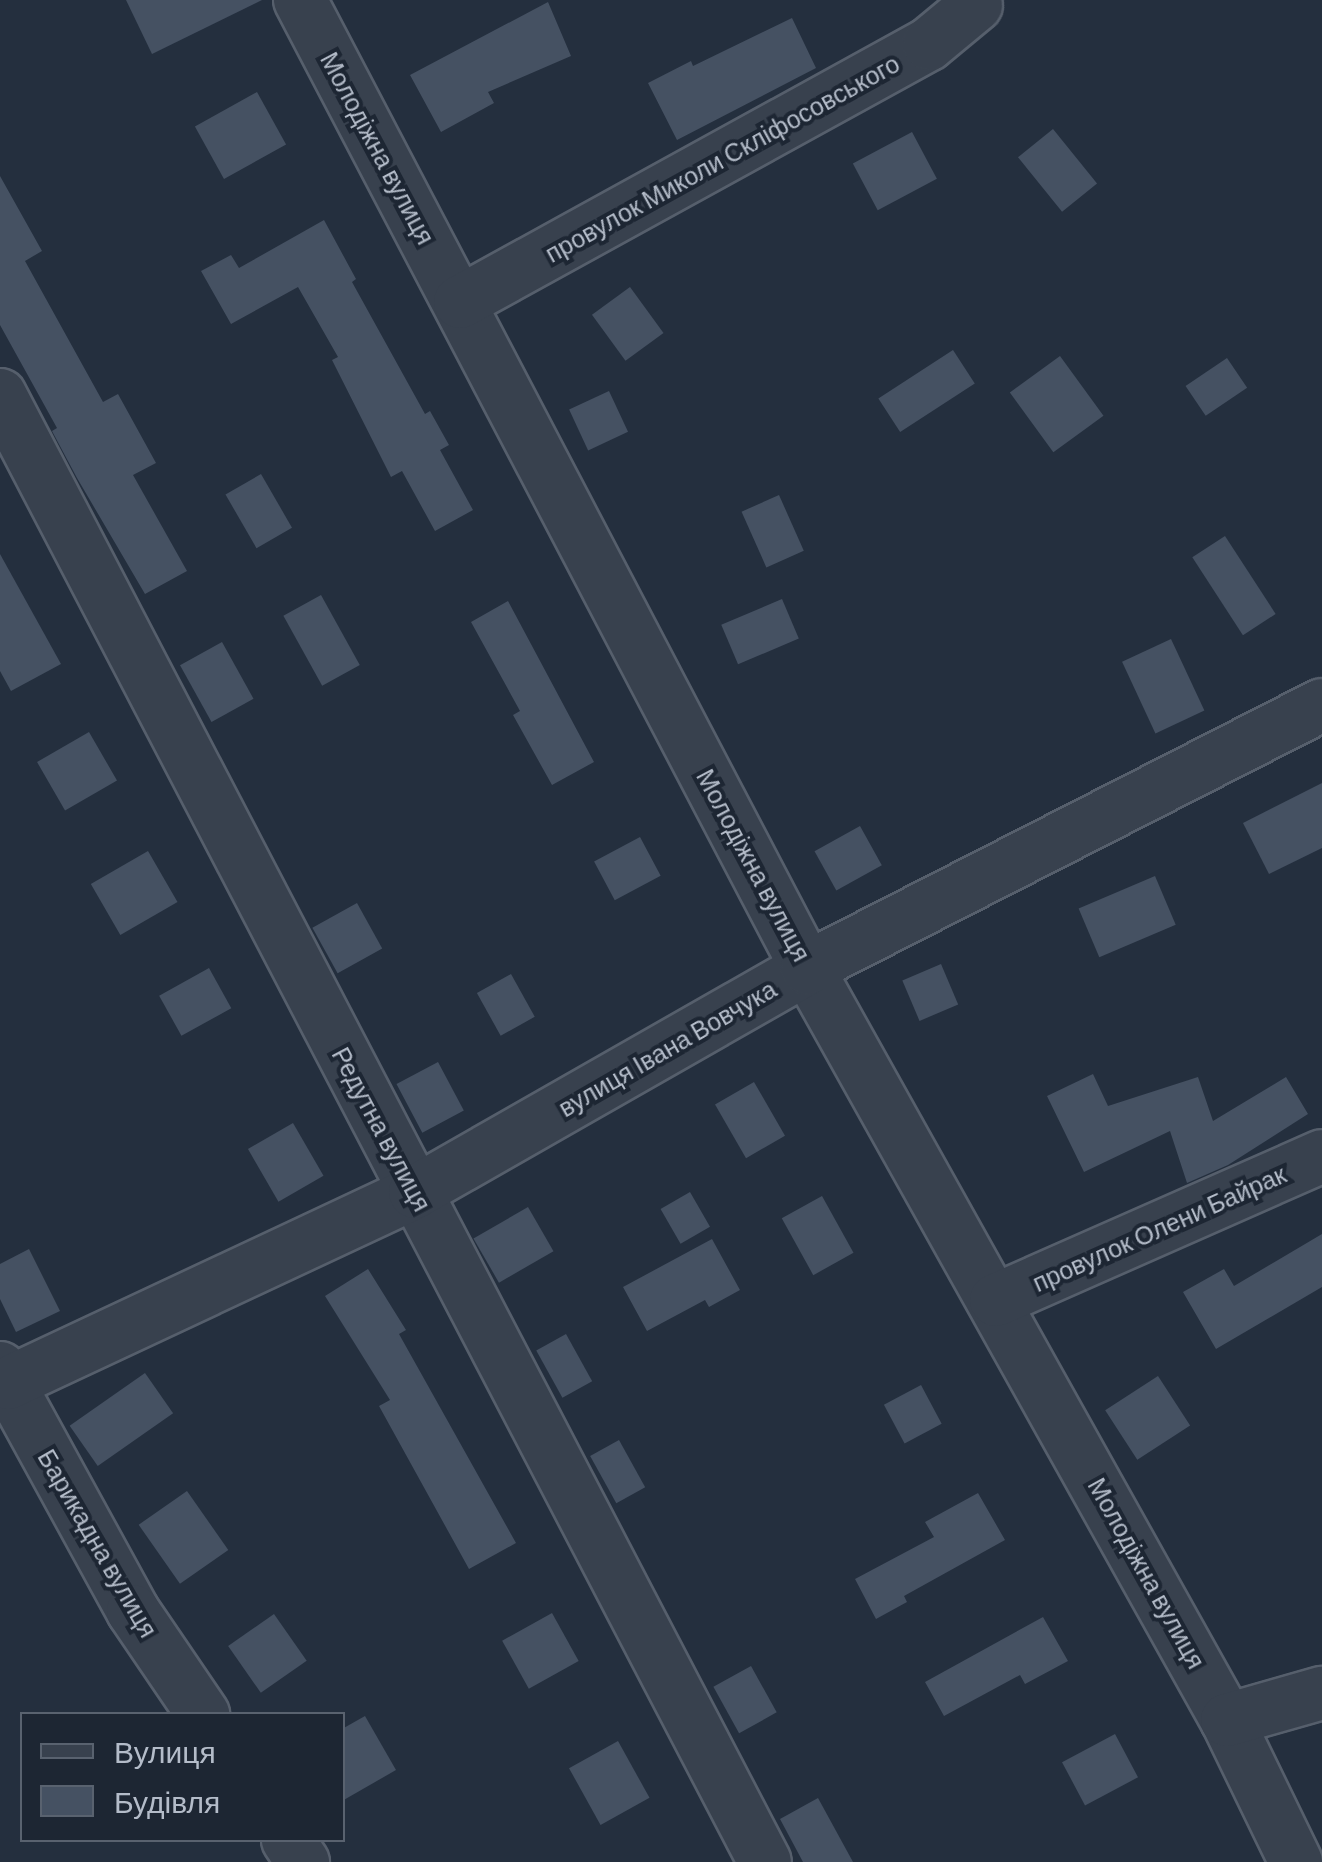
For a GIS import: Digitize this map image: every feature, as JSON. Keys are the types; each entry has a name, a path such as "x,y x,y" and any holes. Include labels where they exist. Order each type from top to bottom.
{"street":[{"name":"Молодіжна вулиця","path":"300,0 808,968 1227,1720 1296,1862"},
{"name":"провулок Миколи Скліфосовського","path":"460,302 929,44 976,5"},
{"name":"Редутна вулиця","path":"0,395 765,1862"},
{"name":"вулиця Івана Вовчука","path":"4,1376 416,1192 808,968 1322,705"},
{"name":"провулок Олени Байрак","path":"996,1300 1322,1156"},
{"name":"Барикадна вулиця","path":"4,1376 133,1611 203,1712"},
{"path":"1227,1720 1322,1693"}],"building":[{"path":"126,0 262,0 152,54"},
{"path":"548,2 571,56 488,92 494,103 441,132 410,75"},
{"path":"792,18 816,68 677,140 648,83 691,61 693,66"},
{"path":"257,92 286,144 224,179 195,126"},
{"path":"1053,129 1097,183 1062,212 1018,157"},
{"path":"912,132 937,179 878,210 853,163"},
{"path":"0,176 42,251 25,261 103,402 118,394 156,463 133,475 187,571 145,594 77,478 52,431 57,428 0,325"},
{"path":"324,220 356,279 352,282 425,414 430,411 449,445 440,450 473,510 435,531 402,471 391,477 332,360 338,357 298,287 231,324 201,271 231,255 239,268"},
{"path":"630,287 664,333 625,361 592,315"},
{"path":"953,350 975,384 900,432 878,398"},
{"path":"1060,356 1103,416 1053,452 1010,392"},
{"path":"1227,358 1247,388 1206,416 1186,386"},
{"path":"609,391 628,432 588,450 569,410"},
{"path":"261,474 292,528 256,548 225,494"},
{"path":"779,495 804,551 766,567 742,512"},
{"path":"1225,536 1276,614 1243,635 1192,557"},
{"path":"0,554 61,664 11,691 0,671"},
{"path":"321,595 360,665 322,686 283,616"},
{"path":"782,599 799,639 738,664 721,625"},
{"path":"508,601 594,762 552,785 513,715 520,711 471,622"},
{"path":"1171,639 1204,711 1155,733 1122,662"},
{"path":"222,642 254,699 212,722 180,665"},
{"path":"89,732 117,780 65,810 37,762"},
{"path":"1322,783 1322,848 1269,874 1243,823"},
{"path":"860,826 882,865 836,891 815,851"},
{"path":"640,837 661,876 615,900 594,861"},
{"path":"148,851 178,902 120,935 91,884"},
{"path":"1155,876 1176,925 1099,957 1079,908"},
{"path":"357,903 382,948 338,973 312,928"},
{"path":"941,964 958,1005 920,1021 902,980"},
{"path":"209,968 231,1008 181,1036 159,996"},
{"path":"511,974 535,1017 501,1036 477,993"},
{"path":"438,1062 464,1111 422,1133 397,1084"},
{"path":"1093,1074 1108,1106 1198,1077 1213,1121 1286,1077 1308,1114 1228,1165 1187,1183 1170,1131 1084,1172 1047,1096"},
{"path":"754,1082 785,1136 746,1158 715,1104"},
{"path":"293,1123 323,1176 278,1202 248,1149"},
{"path":"690,1192 710,1227 681,1244 661,1209"},
{"path":"822,1196 854,1253 813,1275 782,1218"},
{"path":"528,1207 554,1251 499,1283 473,1238"},
{"path":"1322,1234 1322,1287 1216,1349 1183,1292 1224,1269 1234,1286"},
{"path":"712,1239 740,1290 709,1307 705,1300 647,1331 623,1287"},
{"path":"29,1249 60,1311 16,1332 0,1299 0,1264"},
{"path":"368,1269 406,1330 399,1334 516,1543 469,1569 379,1406 390,1400 325,1296"},
{"path":"566,1334 592,1381 562,1398 536,1350"},
{"path":"145,1373 173,1413 98,1466 70,1426"},
{"path":"1158,1376 1190,1425 1137,1460 1105,1410"},
{"path":"921,1385 942,1424 905,1444 884,1405"},
{"path":"619,1440 645,1487 616,1503 590,1456"},
{"path":"187,1491 228,1550 180,1584 139,1525"},
{"path":"978,1493 1005,1540 904,1596 907,1602 876,1619 855,1579 934,1537 925,1522"},
{"path":"552,1613 579,1661 529,1689 502,1641"},
{"path":"274,1614 307,1661 261,1693 228,1646"},
{"path":"1043,1617 1068,1661 1025,1684 1020,1675 944,1716 925,1682"},
{"path":"751,1666 777,1712 739,1733 713,1687"},
{"path":"365,1716 396,1770 345,1799 345,1727"},
{"path":"1115,1734 1138,1777 1085,1805 1062,1762"},
{"path":"618,1741 650,1798 601,1825 569,1768"},
{"path":"818,1798 853,1862 803,1862 780,1819"}]}
